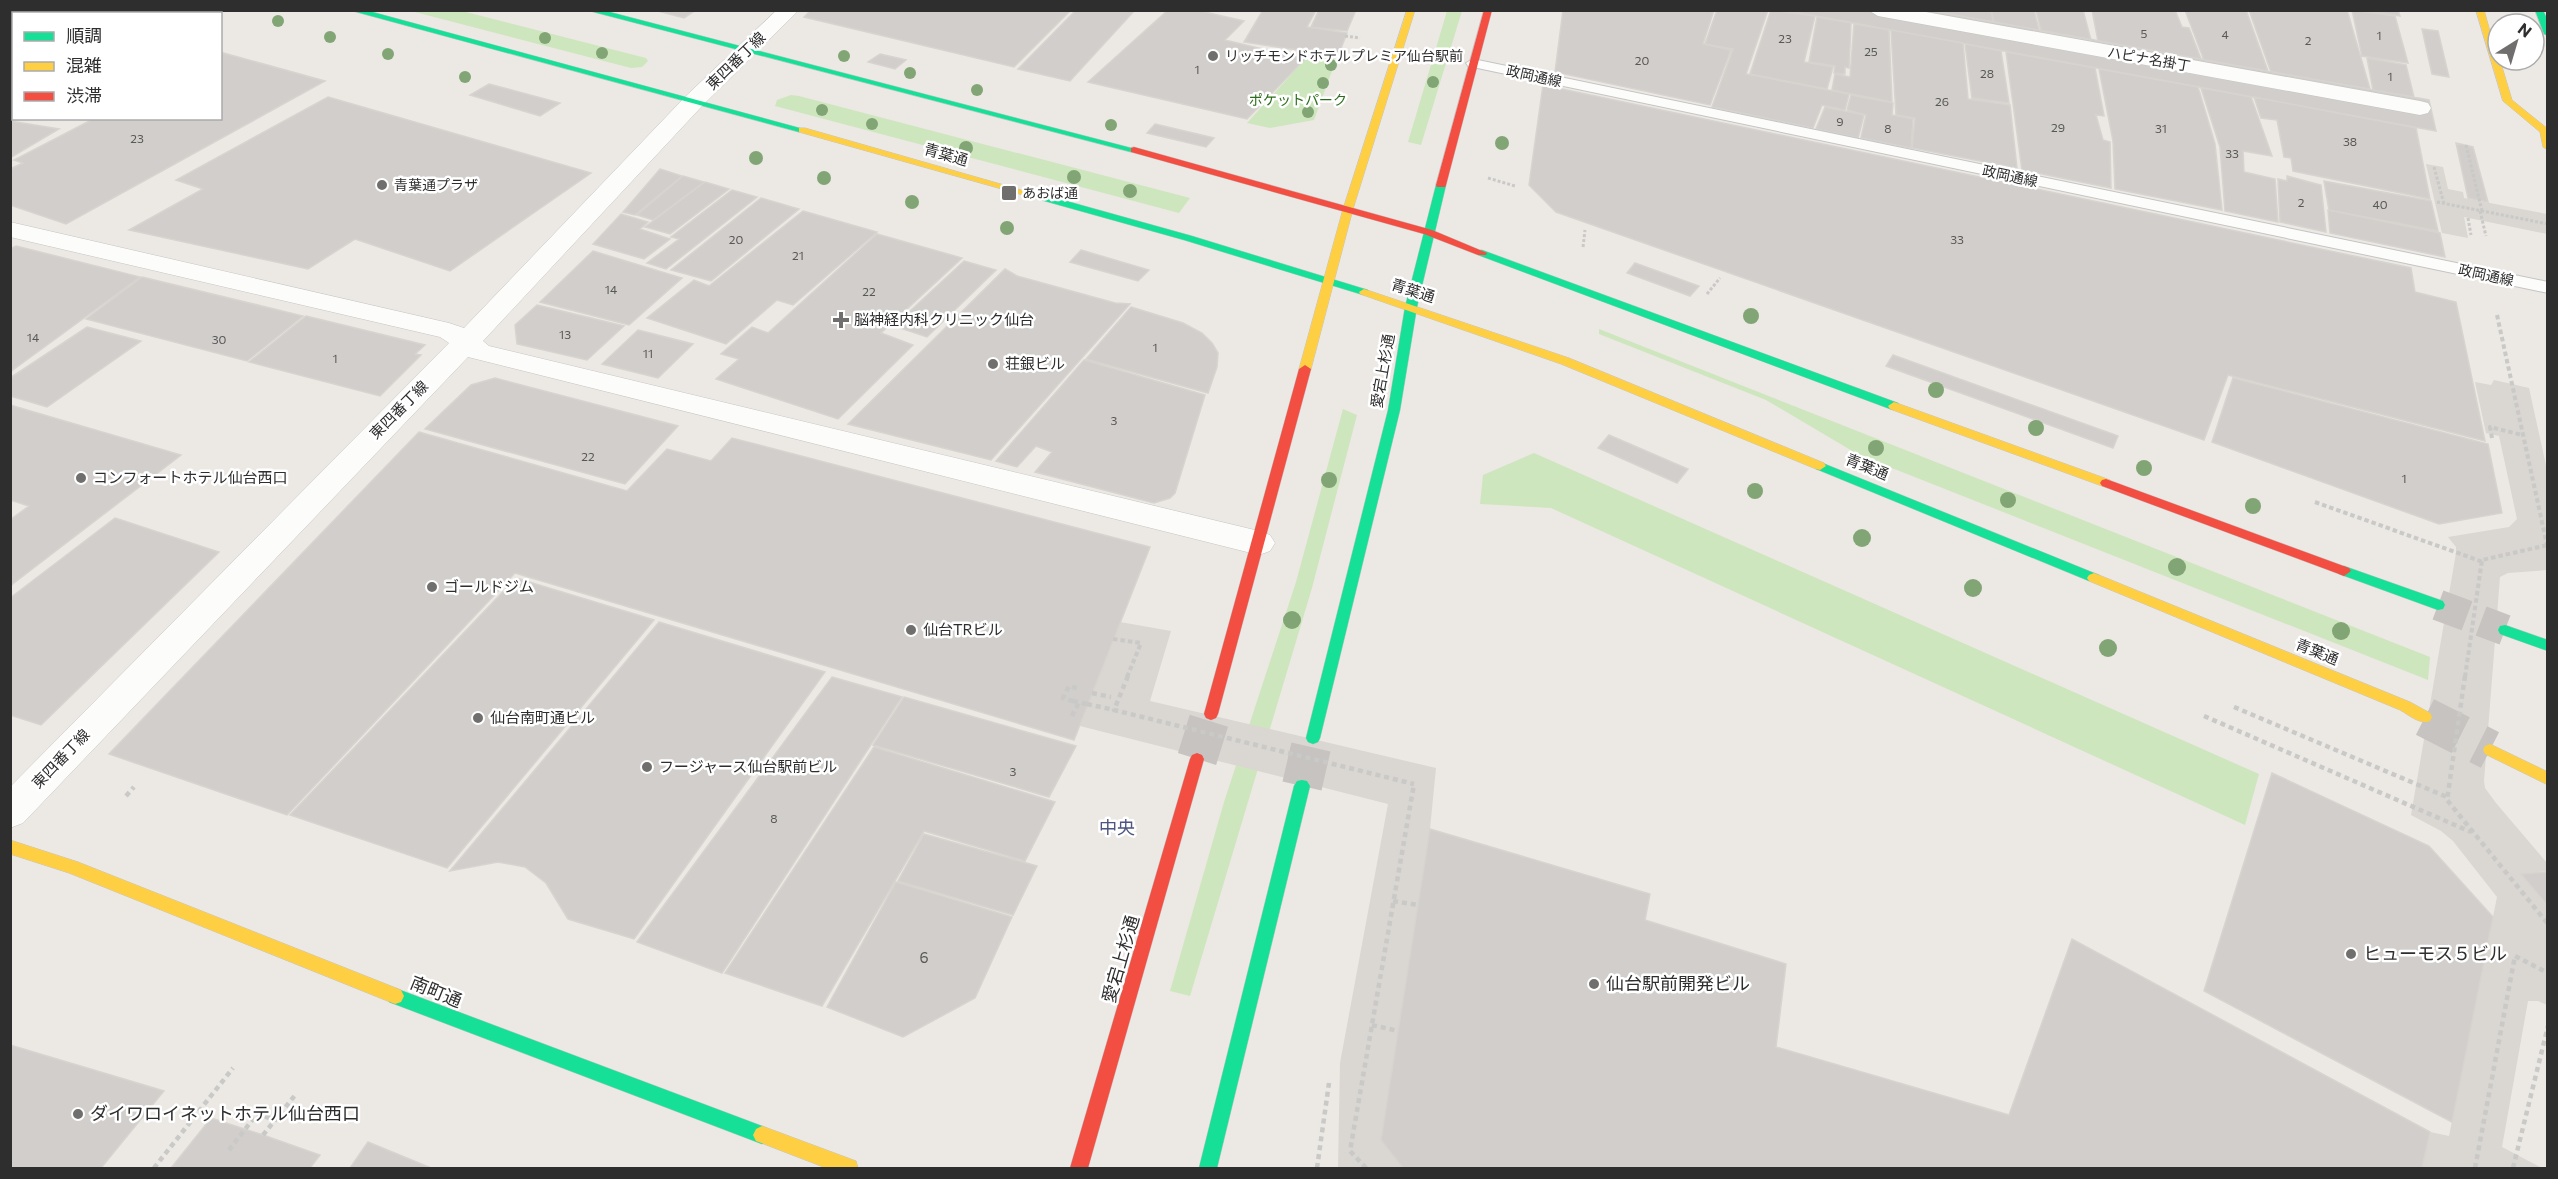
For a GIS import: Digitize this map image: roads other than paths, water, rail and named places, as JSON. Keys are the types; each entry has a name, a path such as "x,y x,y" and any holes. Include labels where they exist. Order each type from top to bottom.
{"street":[{"name":"青葉通","path":"353,10 695,100 1188,238 1411,307 1565,361 2405,706 2425,717"},
{"path":"590,10 1428,232 1576,289 2438,605"},
{"name":"東四番丁線","path":"10,812 466,342 695,100 789,10"},
{"path":"1211,714 1348,209 1411,10"},
{"name":"愛宕上杉通","path":"1312,738 1394,410 1411,307 1428,232 1488,10"},
{"name":"ハピナ名掛丁","path":"1878,10 2420,108"},
{"path":"2480,10 2508,101 2546,130 2547,147"},
{"path":"2540,10 2547,34"},
{"path":"10,229 449,331 480,352 1259,543"},
{"path":"2505,630 2547,646"},
{"path":"2490,750 2547,779"},
{"name":"愛宕上杉通","path":"1079,1168 1197,759"},
{"path":"1208,1168 1302,786"},
{"name":"南町通","path":"10,847 72,867 522,1046 849,1168"}],"lane":[{"name":"政岡通線","path":"1473,63 2547,288"}],"tunnel":[{"path":"2438,605 2505,630"},
{"path":"1197,759 1211,714"},
{"path":"2425,717 2490,750"},
{"path":"1302,786 1313,738"}],"place":[{"name":"リッチモンドホテルプレミア仙台駅前","path":"1213,56"},
{"name":"青葉通プラザ","path":"382,185"},
{"name":"あおば通","path":"1009,193"},
{"name":"脳神経内科クリニック仙台","path":"841,320"},
{"name":"荘銀ビル","path":"993,364"},
{"name":"コンフォートホテル仙台西口","path":"81,478"},
{"name":"ゴールドジム","path":"432,587"},
{"name":"仙台TRビル","path":"911,630"},
{"name":"仙台南町通ビル","path":"478,718"},
{"name":"フージャース仙台駅前ビル","path":"647,767"},
{"name":"ヒューモス５ビル","path":"2351,954"},
{"name":"仙台駅前開発ビル","path":"1594,984"},
{"name":"ダイワロイネットホテル仙台西口","path":"78,1114"}],"district":[{"name":"中央","path":"1117,828"}],"park label":[{"name":"ポケットパーク","path":"1298,100"}]}
